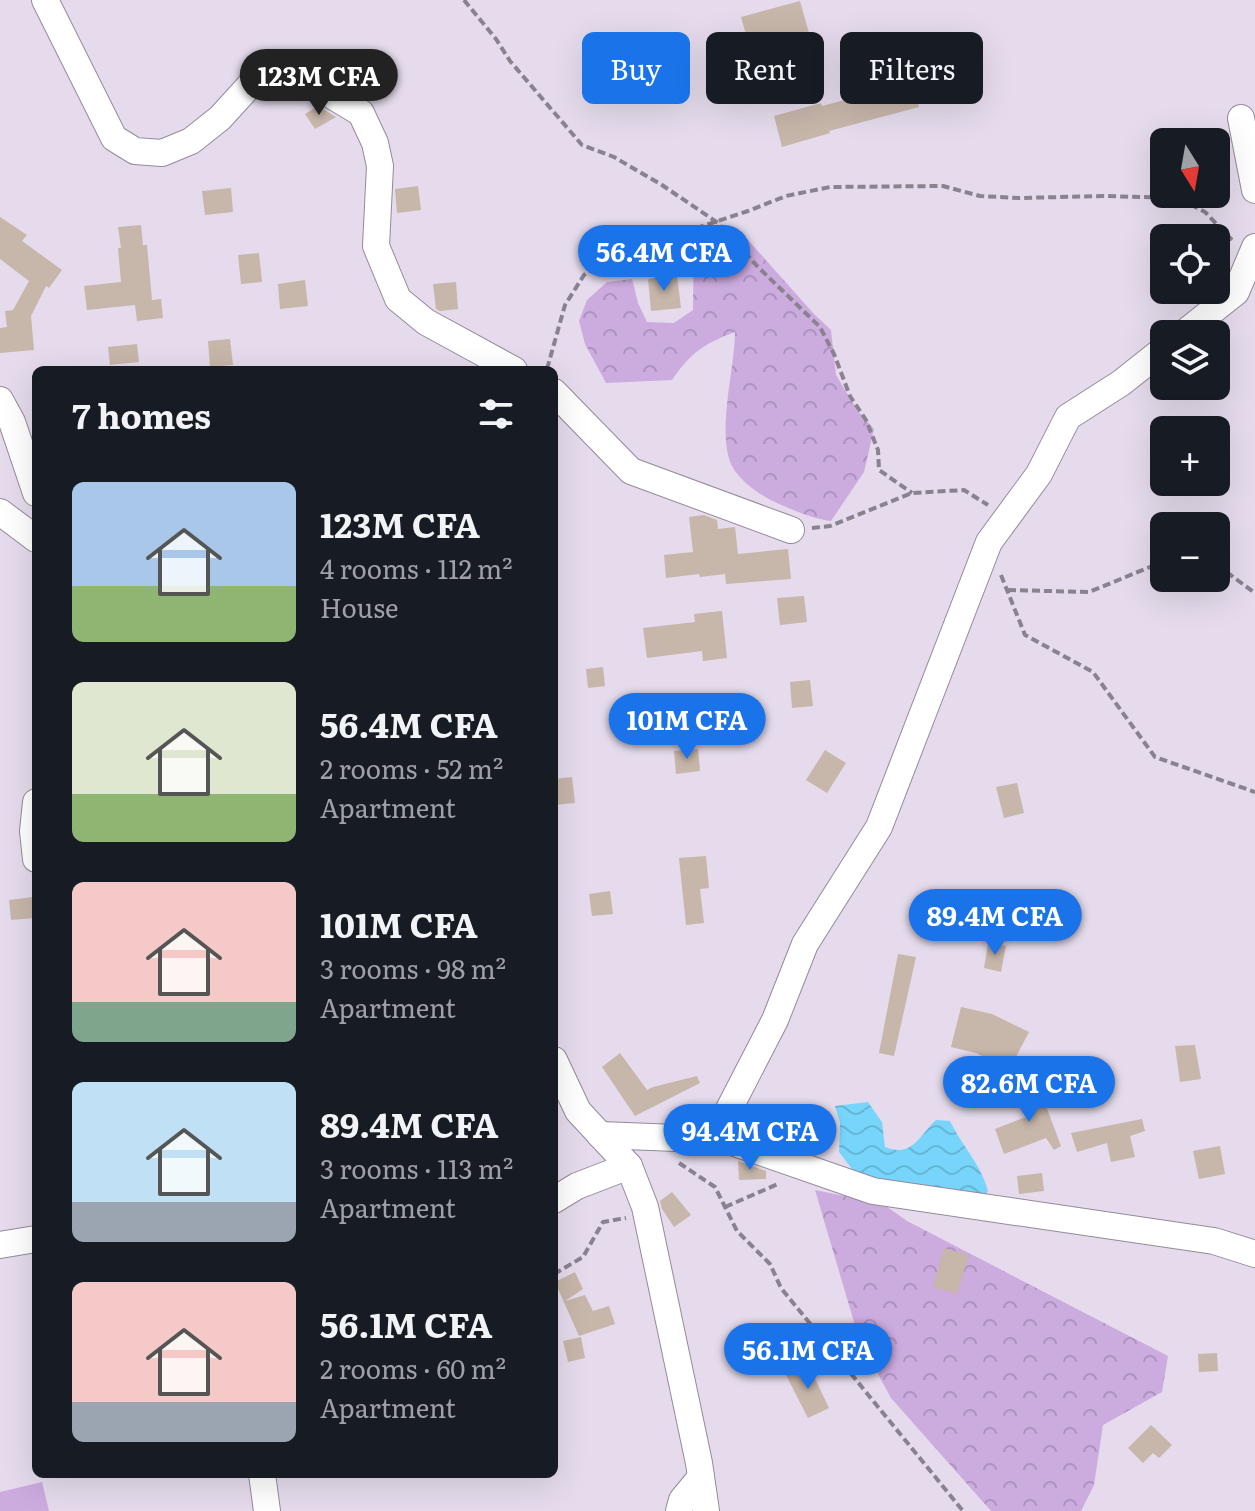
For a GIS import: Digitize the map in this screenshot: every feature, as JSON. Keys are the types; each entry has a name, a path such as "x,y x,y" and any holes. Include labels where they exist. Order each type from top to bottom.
{"street":[{"path":"45,0 114,138 135,151 162,153 191,141 220,118 251,84 271,77 303,78 361,113 375,143 380,166 376,246 398,299 426,322 507,366"},
{"path":"1241,118 1255,190"},
{"path":"1201,320 1236,292 1252,253"},
{"path":"600,1135 677,1138 703,1132 726,1115 775,1020 805,944 879,827 989,542 1039,474 1068,417 1150,360"},
{"path":"558,396 631,471 791,530"},
{"path":"0,400 12,422 32,481"},
{"path":"0,512 32,536"},
{"path":"558,1068 578,1111 629,1166 645,1207 706,1511"},
{"path":"703,1132 873,1191 1214,1241 1255,1254"},
{"path":"558,1198 577,1186 629,1166"},
{"path":"0,1245 32,1240"},
{"path":"679,1511 682,1500 701,1477"},
{"path":"263,1478 267,1511"}],"path":[{"path":"464,0 510,61 582,145 614,157 716,221 820,327 850,396 866,420 878,450 879,470 912,493"},
{"path":"548,366 565,305 584,275 640,235 676,235 786,196 830,187 943,186 980,196 1019,198 1178,198 1205,212 1252,253"},
{"path":"791,530 830,526 912,493 964,490 1007,517"},
{"path":"989,542 1025,635 1093,672 1155,757 1255,792"},
{"path":"1007,590 1089,592 1150,567"},
{"path":"1230,575 1255,593"},
{"path":"676,1161 715,1187 737,1231 770,1264 781,1288 963,1511"},
{"path":"725,1207 812,1170"},
{"path":"558,1272 583,1257 603,1222 629,1218 645,1207"}],"green space":[{"path":"740,231 831,330 836,375 857,410 874,429 864,472 831,521 805,514 766,497 747,484 732,466 726,419 735,332 699,350 672,380 606,383 585,344 579,321 587,300 607,282 632,279 647,322 674,323 693,310 694,239"},
{"path":"815,1190 883,1204 907,1221 1168,1356 1162,1392 1103,1425 1094,1485 1081,1511 991,1511 891,1398 859,1339"},
{"path":"42,1482 49,1511 0,1511 0,1492"}],"water":[{"path":"868,1102 882,1122 885,1147 894,1150 914,1144 936,1120 950,1121 985,1181 988,1191 982,1199 975,1203 855,1173 839,1152 840,1123 835,1106"}],"building":[{"path":"800,1 809,32 745,32 741,17"},
{"path":"840,101 840,104 918,104 919,107 782,147 774,116 817,104 822,106"},
{"path":"318,106 336,117 315,129 305,114"},
{"path":"418,186 421,210 397,213 395,189"},
{"path":"231,188 233,212 205,215 202,191"},
{"path":"0,217 27,235 22,241 62,270 49,288 46,286 31,316 34,350 0,353 0,328 7,327 5,311 13,310 29,281 0,259"},
{"path":"141,225 143,245 147,245 152,300 161,299 163,318 137,321 135,305 87,310 84,286 121,282 118,227"},
{"path":"259,253 262,282 241,284 238,255"},
{"path":"677,275 681,308 651,311 648,279"},
{"path":"305,280 308,306 280,309 278,284"},
{"path":"456,282 458,309 436,309 433,284"},
{"path":"230,339 233,365 210,366 208,341"},
{"path":"137,344 139,362 110,365 108,347"},
{"path":"704,515 717,520 718,529 735,527 738,554 788,549 791,579 726,584 725,574 666,578 664,555 693,552 689,517"},
{"path":"804,596 807,622 780,625 777,598"},
{"path":"722,611 727,658 703,661 702,651 647,658 643,628 695,622 694,614"},
{"path":"603,667 605,686 588,688 586,669"},
{"path":"810,680 813,706 792,708 790,682"},
{"path":"698,749 700,771 676,774 674,751"},
{"path":"825,750 846,763 827,793 806,780"},
{"path":"572,777 575,803 558,805 558,779"},
{"path":"1017,783 1024,813 1004,818 996,787"},
{"path":"706,856 709,888 700,889 704,923 686,925 679,858"},
{"path":"610,891 613,914 592,916 589,894"},
{"path":"32,897 32,918 11,920 9,900"},
{"path":"988,943 1006,946 1001,972 984,968"},
{"path":"898,954 916,957 894,1056 879,1053"},
{"path":"961,1007 992,1014 1029,1032 1009,1070 976,1053 951,1047"},
{"path":"1195,1045 1201,1079 1180,1082 1175,1046"},
{"path":"620,1053 647,1090 697,1076 700,1083 635,1116 602,1067"},
{"path":"1037,1082 1061,1146 1054,1150 1046,1138 1004,1154 995,1129 1031,1115 1017,1094"},
{"path":"755,1116 763,1117 764,1136 752,1132"},
{"path":"1142,1119 1145,1131 1130,1136 1135,1157 1111,1162 1107,1143 1077,1152 1071,1133"},
{"path":"1220,1146 1225,1174 1199,1179 1193,1151"},
{"path":"738,1161 766,1171 766,1179 739,1180"},
{"path":"1042,1173 1044,1191 1019,1194 1017,1176"},
{"path":"672,1192 691,1215 674,1227 660,1201"},
{"path":"944,1248 969,1255 957,1294 933,1287"},
{"path":"575,1272 583,1289 565,1301 585,1295 593,1311 609,1306 615,1324 579,1336 558,1289 558,1280"},
{"path":"581,1337 585,1358 568,1362 563,1341"},
{"path":"1217,1353 1218,1371 1199,1372 1198,1354"},
{"path":"808,1364 829,1408 808,1418 786,1375"},
{"path":"1151,1425 1172,1445 1159,1458 1153,1453 1143,1463 1128,1448"}]}
